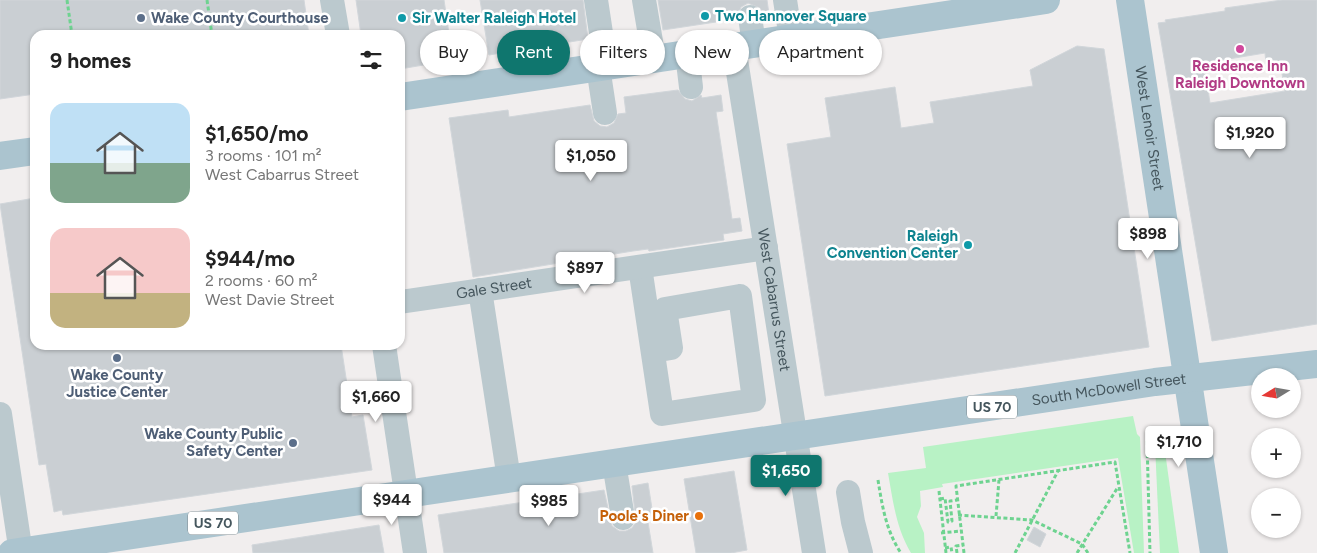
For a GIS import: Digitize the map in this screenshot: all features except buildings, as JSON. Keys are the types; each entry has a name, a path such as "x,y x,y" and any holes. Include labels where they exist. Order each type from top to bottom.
{"main road":[{"path":"850,30 1046,0"},
{"name":"West Lenoir Street","path":"1130,0 1214,553"},
{"path":"405,96 580,70"},
{"path":"0,156 30,152"},
{"name":"South McDowell Street","path":"18,553 1187,378 1317,364"}],"street":[{"path":"332,0 337,30"},
{"path":"596,0 599,30"},
{"path":"644,0 649,30"},
{"path":"785,0 790,30"},
{"name":"West Cabarrus Street","path":"747,30 750,17"},
{"path":"603,75 605,114"},
{"path":"689,75 691,88"},
{"name":"West Cabarrus Street","path":"747,75 766,248 814,553"},
{"name":"Gale Street","path":"405,301 640,267 717,252 766,248"},
{"path":"640,267 662,414 754,400 740,296 665,309 671,348 653,351"},
{"path":"480,290 509,479"},
{"path":"385,350 415,553"},
{"path":"0,414 6,493 18,553"},
{"path":"614,463 623,518"},
{"path":"848,492 861,553"}],"path":[{"path":"67,0 71,30"},
{"path":"207,0 211,30"},
{"path":"1147,440 1150,553"},
{"path":"964,553 956,486 1115,462 1130,553"},
{"path":"1015,553 1058,471"},
{"path":"878,480 884,515 893,542 901,553"},
{"path":"996,516 999,480"},
{"path":"1078,553 1119,487"},
{"path":"939,491 946,553"},
{"path":"940,499 945,498 948,522 952,521 950,501 957,500"},
{"path":"958,514 1032,520 1082,544 1088,553"},
{"path":"943,533 961,531"},
{"path":"957,553 956,546 963,545"},
{"path":"945,548 951,547 952,553"}],"green space":[{"path":"1133,416 1137,434 1140,437 1144,553 1134,553 1118,458 942,484 943,487 920,491 921,506 917,517 924,533 925,553 911,553 898,524 888,473 926,468 923,447"},
{"path":"1164,444 1179,553 1160,553 1155,445"}],"place":[{"name":"Two Hannover Square","path":"705,16"},
{"name":"Wake County Courthouse","path":"141,18"},
{"name":"Sir Walter Raleigh Hotel","path":"402,18"},
{"name":"Residence Inn Raleigh Downtown","path":"1240,49"},
{"name":"Raleigh Convention Center","path":"968,245"},
{"name":"Wake County Justice Center","path":"117,358"},
{"name":"Wake County Public Safety Center","path":"293,443"},
{"name":"Poole's Diner","path":"699,516"}]}
